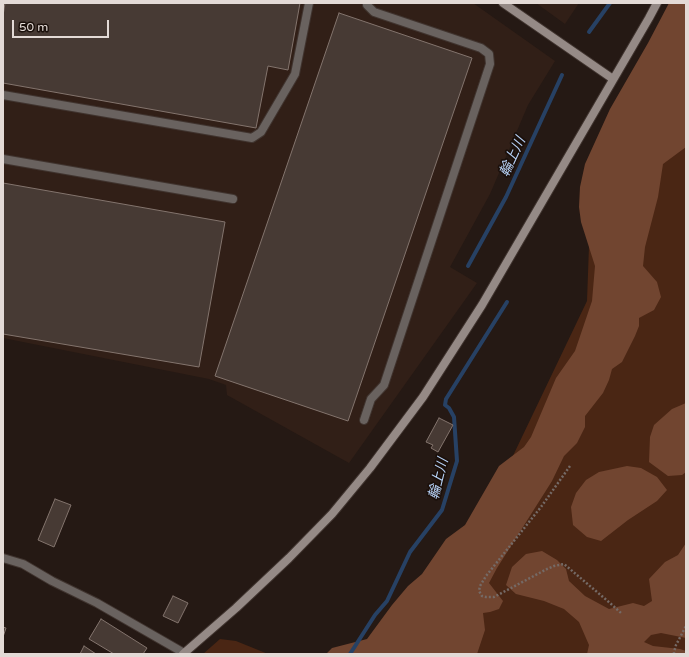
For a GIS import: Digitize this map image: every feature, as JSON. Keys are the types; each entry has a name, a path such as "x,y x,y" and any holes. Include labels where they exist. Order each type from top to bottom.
{"street":[{"path":"3,95 252,138 261,132 295,74 309,3"},
{"path":"364,420 371,399 384,385 490,64 490,54 481,48 374,12 367,5 367,3"},
{"path":"503,3 613,79"},
{"path":"3,558 23,564 52,581 97,603 183,653 236,608 289,558 332,514 370,468 423,397 482,305 657,3"},
{"path":"3,159 233,199"}],"path":[{"path":"570,466 542,507 486,576 480,586 479,591 482,596 486,598 494,597 547,569 564,564 620,613"},
{"path":"674,654 676,645 686,626"}],"shaded area":[{"path":"3,3 473,3 555,61 528,105 490,194 450,267 477,283 349,463 227,395 226,385 209,379 3,338"},
{"path":"536,3 579,3 565,24"},
{"path":"669,3 686,3 686,147 663,164 658,197 645,247 643,266 657,282 661,297 654,310 639,318 639,326 622,362 612,369 603,393 585,416 585,427 577,443 564,456 552,481 489,583 503,601 499,609 483,613 485,630 477,654 326,654 332,648 367,639 408,586 422,574 446,539 465,525 499,466 524,447 531,437 556,378 575,351 592,301 595,266 581,222 579,207 580,187 585,164 610,109"},
{"path":"686,3 686,654 438,654 466,554 587,301 592,163"},
{"path":"686,403 686,472 682,475 668,476 649,462 650,437 654,425 672,409"},
{"path":"627,466 641,468 657,477 667,490 657,501 628,520 601,541 587,537 573,525 571,507 576,493 586,480 599,472"},
{"path":"686,543 686,638 661,633 651,635 644,642 653,646 680,649 686,651 686,654 587,654 589,645 579,622 564,609 544,601 516,594 506,585 512,567 526,554 542,551 557,560 566,569 569,581 585,596 609,609 633,603 644,606 652,601 649,579 665,562 678,555"},
{"path":"220,639 236,641 268,654 203,654"}],"building":[{"path":"5,3 300,3 288,70 268,66 256,128 3,83 3,16"},
{"path":"339,13 472,58 348,421 215,376"},
{"path":"3,183 225,222 199,367 3,334"},
{"path":"439,418 453,425 438,452 431,448 433,445 426,442"},
{"path":"55,499 71,505 54,547 38,540"},
{"path":"173,596 188,603 178,623 163,616"},
{"path":"101,619 147,648 143,654 114,654 89,639"},
{"path":"3,627 6,628 3,637"},
{"path":"84,646 96,654 80,654"}],"waterway":[{"name":"輪上川","path":"589,32 610,3"},
{"name":"輪上川","path":"468,266 506,197 562,75"},
{"name":"輪上川","path":"350,654 375,615 387,601 410,552 442,510 457,461 454,417 449,408 445,405 446,399 507,302"}]}
